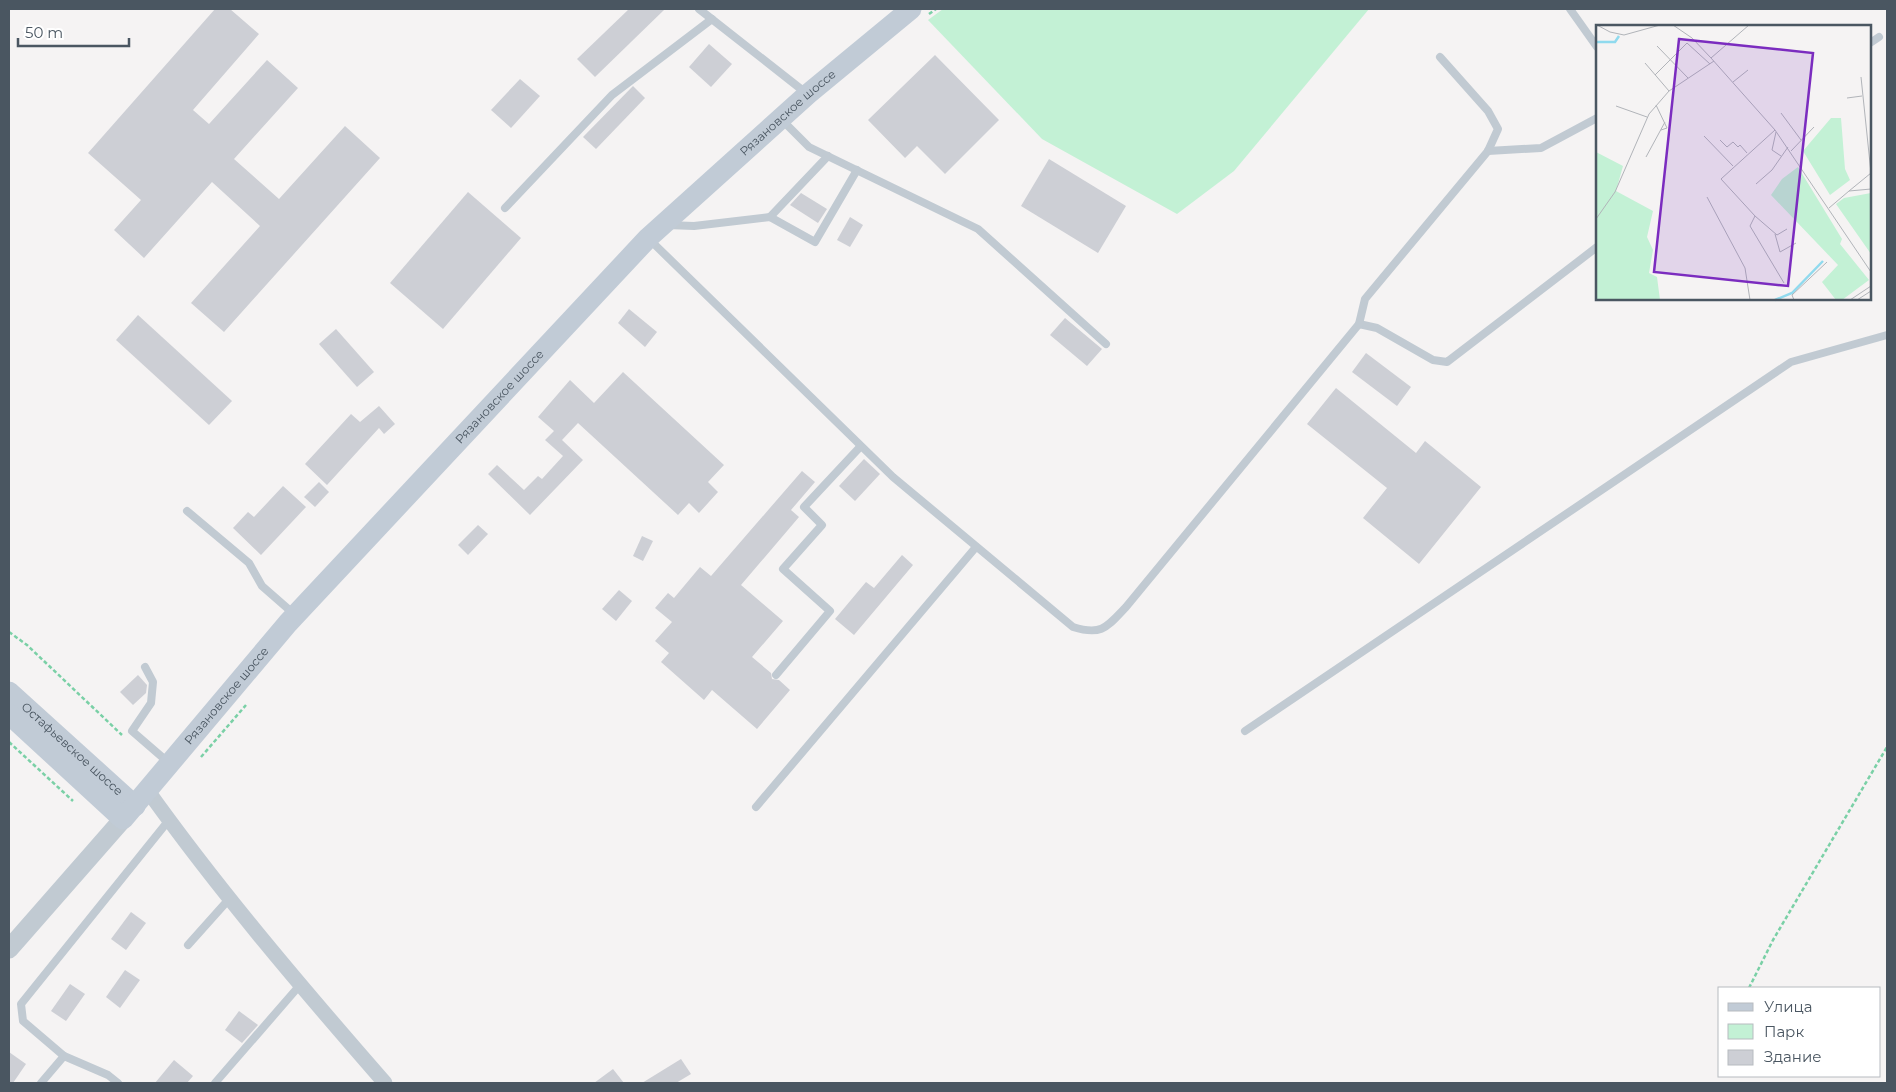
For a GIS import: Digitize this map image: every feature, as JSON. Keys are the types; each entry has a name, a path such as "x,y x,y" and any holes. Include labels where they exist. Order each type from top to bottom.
{"main road":[{"name":"Рязановское шоссе","path":"135,805 295,616 655,232 780,118 911,9"},
{"name":"Остафьевское шоссе","path":"9,692 135,805"},
{"name":"Остафьевское шоссе","path":"9,714 135,805"}],"street":[{"path":"9,949 135,805 169,820 300,985 385,1083"}],"lane":[{"path":"699,9 808,94"},
{"path":"1570,9 1596,45"},
{"path":"504,208 612,95 712,19"},
{"path":"1871,42 1879,37"},
{"path":"655,232 860,446 976,547 1073,627 1089,632 1106,627 1126,607 1359,324 1365,299 1488,151 1498,129 1488,111 1440,57"},
{"path":"780,118 809,147 978,229 1106,344"},
{"path":"1488,151 1541,148 1596,119"},
{"path":"770,217 828,156"},
{"path":"655,232 770,217 815,242 857,170"},
{"path":"1359,324 1377,328 1434,360 1447,362 1596,248"},
{"path":"1245,731 1791,362 1887,335"},
{"path":"776,675 830,611 783,569 822,525 804,507 860,446"},
{"path":"187,511 249,563 262,586 295,616"},
{"path":"756,807 976,547"},
{"path":"145,667 153,682 151,703 132,730 170,764"},
{"path":"118,1083 108,1075 64,1056 23,1021 21,1004 169,820"},
{"path":"188,945 230,897"},
{"path":"215,1083 300,985"},
{"path":"42,1083 64,1056"}],"path":[{"path":"9,632 26,645 128,741"},
{"path":"197,761 246,705"},
{"path":"9,742 74,801"},
{"path":"1750,987 1773,940 1887,747"}],"green space":[{"path":"943,9 1369,9 1234,171 1177,214 1042,139 928,20"}],"building":[{"path":"215,9 230,9 259,34 193,110 209,124 267,60 298,88 234,159 279,199 345,126 380,158 224,332 191,303 260,226 212,182 144,258 114,230 141,200 88,153"},
{"path":"629,9 665,9 595,77 577,59"},
{"path":"709,44 732,64 711,87 689,67"},
{"path":"935,55 999,120 945,174 917,146 905,158 868,120"},
{"path":"520,79 540,96 511,128 491,110"},
{"path":"633,86 645,98 596,149 583,137"},
{"path":"1049,159 1126,206 1098,253 1021,206"},
{"path":"468,192 521,238 443,329 390,283"},
{"path":"801,193 827,209 818,223 790,205"},
{"path":"850,217 863,225 850,247 837,240"},
{"path":"629,309 657,332 645,347 618,323"},
{"path":"138,315 232,401 209,425 116,340"},
{"path":"1065,318 1102,349 1087,366 1050,335"},
{"path":"336,329 374,372 357,387 319,344"},
{"path":"1366,353 1411,387 1397,406 1352,372"},
{"path":"623,372 724,465 708,482 718,492 699,513 689,503 678,515 578,423 562,440 583,460 530,515 488,474 497,465 524,490 538,476 542,479 563,456 545,440 554,431 538,417 570,380 594,403"},
{"path":"1336,388 1416,453 1425,441 1481,487 1419,564 1363,518 1387,488 1307,424"},
{"path":"379,406 395,424 384,434 379,428 327,485 305,464 351,414 360,422"},
{"path":"864,459 880,474 855,501 839,486"},
{"path":"802,471 815,482 791,510 799,517 741,585 783,621 752,657 771,673 772,679 779,680 790,690 757,729 712,690 704,700 661,662 669,653 655,641 672,622 655,608 668,593 674,598 700,567 711,576"},
{"path":"319,482 329,492 315,507 304,497"},
{"path":"283,486 306,507 261,555 233,528 248,512 254,517"},
{"path":"478,525 488,534 468,555 458,545"},
{"path":"642,536 653,541 643,561 633,556"},
{"path":"902,555 913,565 854,635 835,619 866,582 874,588"},
{"path":"619,590 632,601 616,621 602,609"},
{"path":"138,675 147,685 146,693 133,705 120,692"},
{"path":"131,912 146,923 126,950 111,939"},
{"path":"125,970 140,980 120,1008 106,997"},
{"path":"70,984 85,994 66,1021 51,1011"},
{"path":"239,1011 258,1025 242,1043 225,1030"},
{"path":"9,1052 26,1064 13,1083 9,1083"},
{"path":"681,1059 691,1074 676,1083 642,1083"},
{"path":"174,1060 193,1076 187,1083 155,1083"},
{"path":"613,1069 624,1083 594,1083"}]}
